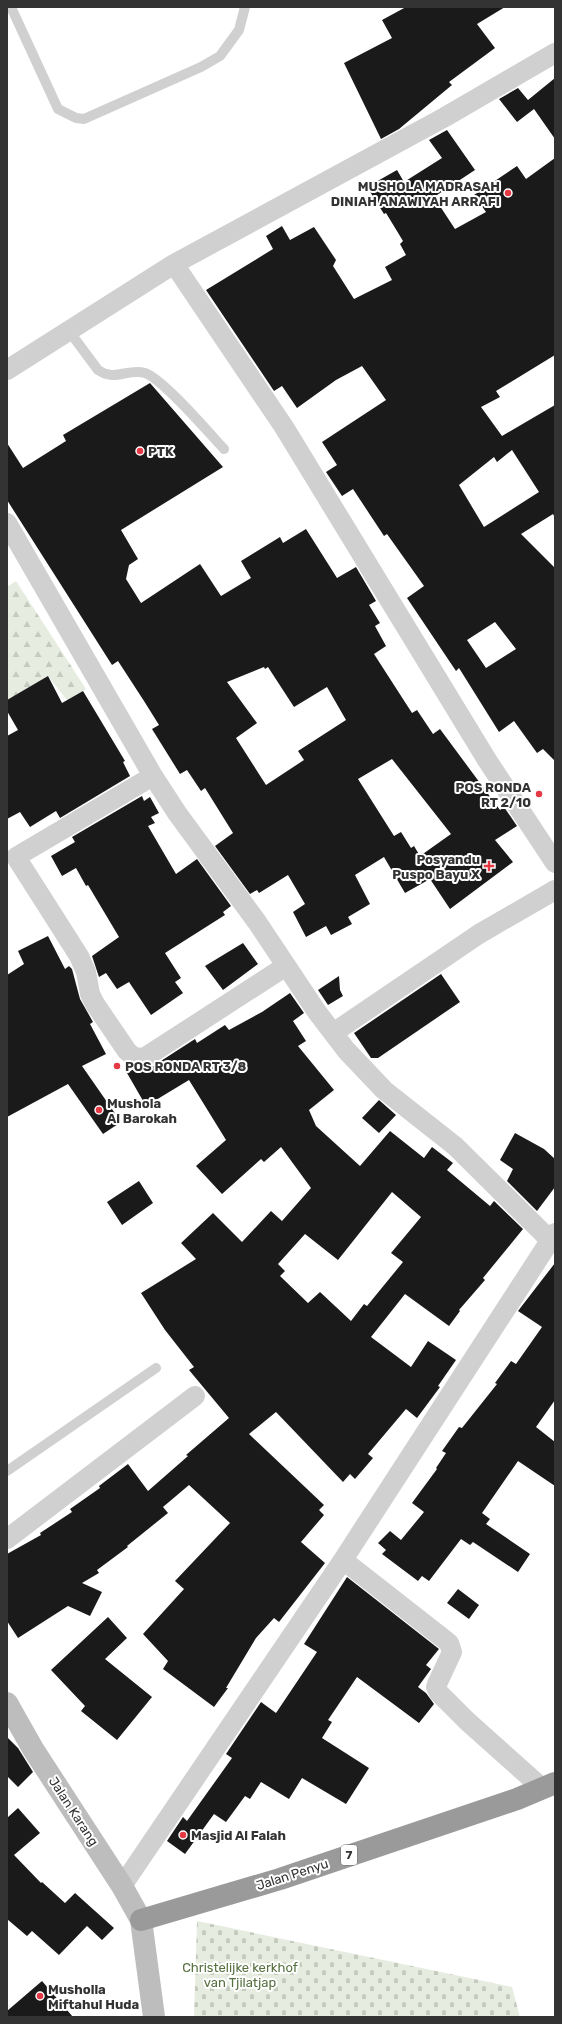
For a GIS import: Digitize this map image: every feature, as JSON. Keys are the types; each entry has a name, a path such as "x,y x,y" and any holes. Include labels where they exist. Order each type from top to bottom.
{"highway":[{"name":"Jalan Penyu","path":"141,1920 280,1879 518,1799 548,1786"}],"main road":[{"name":"Jalan Karang","path":"7,1703 34,1749 122,1886 141,1920"},
{"path":"141,1920 154,2017"}],"street":[{"path":"7,370 174,264 445,117 555,53"},
{"path":"174,264 284,427 487,760 555,863"},
{"path":"7,523 153,776 176,813 257,922 286,966 346,1050 384,1090 455,1146 553,1237 498,1319 470,1366 343,1560 122,1886"},
{"path":"153,776 11,850 79,956 86,972 90,994 127,1052 134,1056 144,1058 149,1056 286,966"},
{"path":"333,1032 479,934 555,890"},
{"path":"7,1539 195,1396"},
{"path":"343,1560 449,1643 452,1652 436,1687 439,1692 467,1721 548,1786"}],"lane":[{"path":"11,7 58,109 76,118 84,119 201,67 220,56 239,30 245,7"},
{"path":"69,331 98,370 103,374 109,376 138,372 150,376 195,416 224,449"},
{"path":"7,1471 156,1368"}],"green space":[{"path":"16,581 86,689 67,700 48,676 7,700 7,587"},
{"name":"Christelijke kerkhof van Tjilatjap","path":"197,1921 512,1987 520,2017 194,2017"}],"building":[{"path":"406,7 505,7 477,24 495,48 449,82 452,85 399,129 381,139 344,63 392,38 382,20"},
{"path":"555,78 555,139 534,109 517,122 499,99 518,88 528,100"},
{"path":"447,130 475,170 434,197 455,229 486,212 474,195 517,166 526,179 555,158 555,355 496,391 500,397 481,407 502,436 555,405 555,518 553,514 521,534 555,568 555,761 543,749 537,753 514,721 499,732 459,668 456,671 407,598 424,586 387,534 384,536 353,489 342,496 326,472 337,465 322,442 386,400 362,366 336,380 297,408 282,386 274,391 206,290 273,249 266,236 282,226 290,240 314,227 336,260 333,266 354,299 392,280 385,267 406,255 400,244 403,241 386,213 384,214 367,187 397,170 404,182 442,158 429,140","holes":["512,450 539,492 484,527 459,485 494,457 497,462","495,622 516,649 486,668 467,640"]},
{"path":"150,383 223,467 121,530 138,559 129,565 126,579 141,603 200,564 221,596 251,578 241,561 280,537 283,543 306,529 337,578 356,567 376,601 369,605 380,623 375,626 386,646 374,654 412,713 417,710 433,734 440,729 500,810 504,807 517,826 495,840 513,862 450,909 430,879 405,893 384,857 355,875 370,904 348,917 352,924 331,935 326,926 306,937 293,912 305,904 288,875 259,893 257,890 250,894 215,846 233,833 205,788 201,791 187,770 180,774 152,729 159,725 144,701 118,661 112,665 7,500 7,443 23,468 66,441 63,435","holes":["264,667 265,669 268,667 294,707 327,687 346,720 298,751 304,760 266,785 236,738 257,723 227,682","392,759 451,834 420,856 414,846 411,848 401,832 394,836 358,779"]},
{"path":"48,676 62,703 83,691 125,761 123,762 130,776 60,818 56,811 30,827 20,812 7,819 7,736 18,730 7,711 7,700"},
{"path":"142,796 144,801 150,797 159,813 151,817 155,823 148,826 176,874 197,859 231,906 223,912 225,915 165,953 181,978 175,982 183,993 151,1015 129,982 117,989 106,973 99,977 92,956 119,937 76,868 62,876 51,856 75,842 72,837"},
{"path":"48,936 65,969 69,966 72,969 80,999 93,1022 90,1024 106,1054 82,1066 121,1122 103,1134 68,1084 7,1117 7,975 24,964 18,951"},
{"path":"243,943 258,964 223,990 205,966"},
{"path":"441,974 460,1002 378,1058 371,1058 354,1033"},
{"path":"339,976 340,990 343,996 328,1005 318,990"},
{"path":"290,993 304,1013 293,1021 306,1041 298,1046 334,1090 309,1110 316,1126 360,1166 390,1131 424,1158 432,1147 453,1163 447,1170 490,1206 494,1201 523,1229 483,1278 485,1280 459,1310 460,1311 449,1326 405,1294 371,1337 411,1367 428,1341 456,1360 438,1386 440,1387 417,1418 406,1409 368,1454 373,1458 355,1479 350,1474 343,1482 276,1412 249,1434 324,1505 319,1510 324,1515 301,1542 325,1563 279,1622 274,1618 256,1638 226,1688 228,1688 214,1707 163,1669 168,1661 143,1634 184,1589 175,1581 230,1523 189,1485 163,1507 168,1513 127,1546 128,1547 97,1570 99,1573 82,1583 102,1592 90,1616 68,1606 18,1638 7,1621 7,1554 41,1535 40,1533 72,1512 70,1509 100,1488 99,1486 128,1464 148,1491 188,1456 186,1455 229,1418 189,1370 194,1367 165,1330 141,1293 196,1259 181,1243 213,1213 242,1242 271,1211 282,1221 311,1188 281,1147 264,1162 261,1159 222,1194 196,1166 226,1140 189,1080 146,1106 127,1073 134,1069 150,1068 195,1039 197,1043 225,1025 229,1030 262,1012","holes":["392,1192 421,1217 391,1253 403,1262 367,1306 364,1304 351,1321 320,1292 308,1303 280,1276 285,1271 278,1264 305,1234 338,1260"]},
{"path":"379,1100 396,1115 379,1133 362,1118"},
{"path":"515,1133 544,1149 555,1159 555,1187 537,1211 507,1181 513,1169 500,1160"},
{"path":"139,1181 153,1203 122,1225 107,1202"},
{"path":"555,1263 555,1400 536,1427 555,1442 555,1486 518,1461 482,1513 490,1519 486,1524 530,1554 518,1572 473,1542 470,1545 461,1539 429,1581 422,1576 418,1581 382,1554 386,1550 378,1543 390,1531 401,1540 424,1512 412,1503 437,1469 436,1468 446,1453 442,1451 459,1427 462,1428 497,1384 495,1383 511,1361 516,1364 542,1327 518,1311"},
{"path":"347,1577 439,1649 426,1665 431,1669 418,1687 426,1693 434,1704 419,1723 357,1677 328,1720 332,1722 322,1738 369,1768 346,1804 302,1778 289,1799 261,1782 250,1799 245,1796 226,1822 214,1814 185,1854 167,1841 183,1817 187,1821 232,1758 226,1754 261,1702 276,1713 317,1652 304,1644"},
{"path":"458,1589 479,1605 469,1619 447,1603"},
{"path":"108,1617 127,1638 105,1659 152,1697 117,1740 81,1711 85,1706 51,1670"},
{"path":"7,1737 18,1748 33,1772 18,1787 7,1776"},
{"path":"18,1808 40,1833 14,1855 41,1883 42,1882 65,1903 75,1893 114,1928 102,1940 87,1926 59,1955 32,1931 27,1936 7,1919 7,1818"},
{"name":"Musholla Miftahul Huda","path":"42,1981 73,2017 7,2017 7,2011"}],"place":[{"name":"MUSHOLA MADRASAH DINIAH ANAWIYAH ARRAFI","path":"508,193"},
{"name":"PTK","path":"140,451"},
{"name":"POS RONDA RT 2/10","path":"539,794"},
{"name":"Posyandu Puspo Bayu X","path":"489,866"},
{"name":"POS RONDA RT 3/8","path":"117,1066"},
{"name":"Mushola Al Barokah","path":"99,1110"},
{"name":"Masjid Al Falah","path":"183,1835"},
{"name":"Musholla Miftahul Huda","path":"40,1996"}]}
